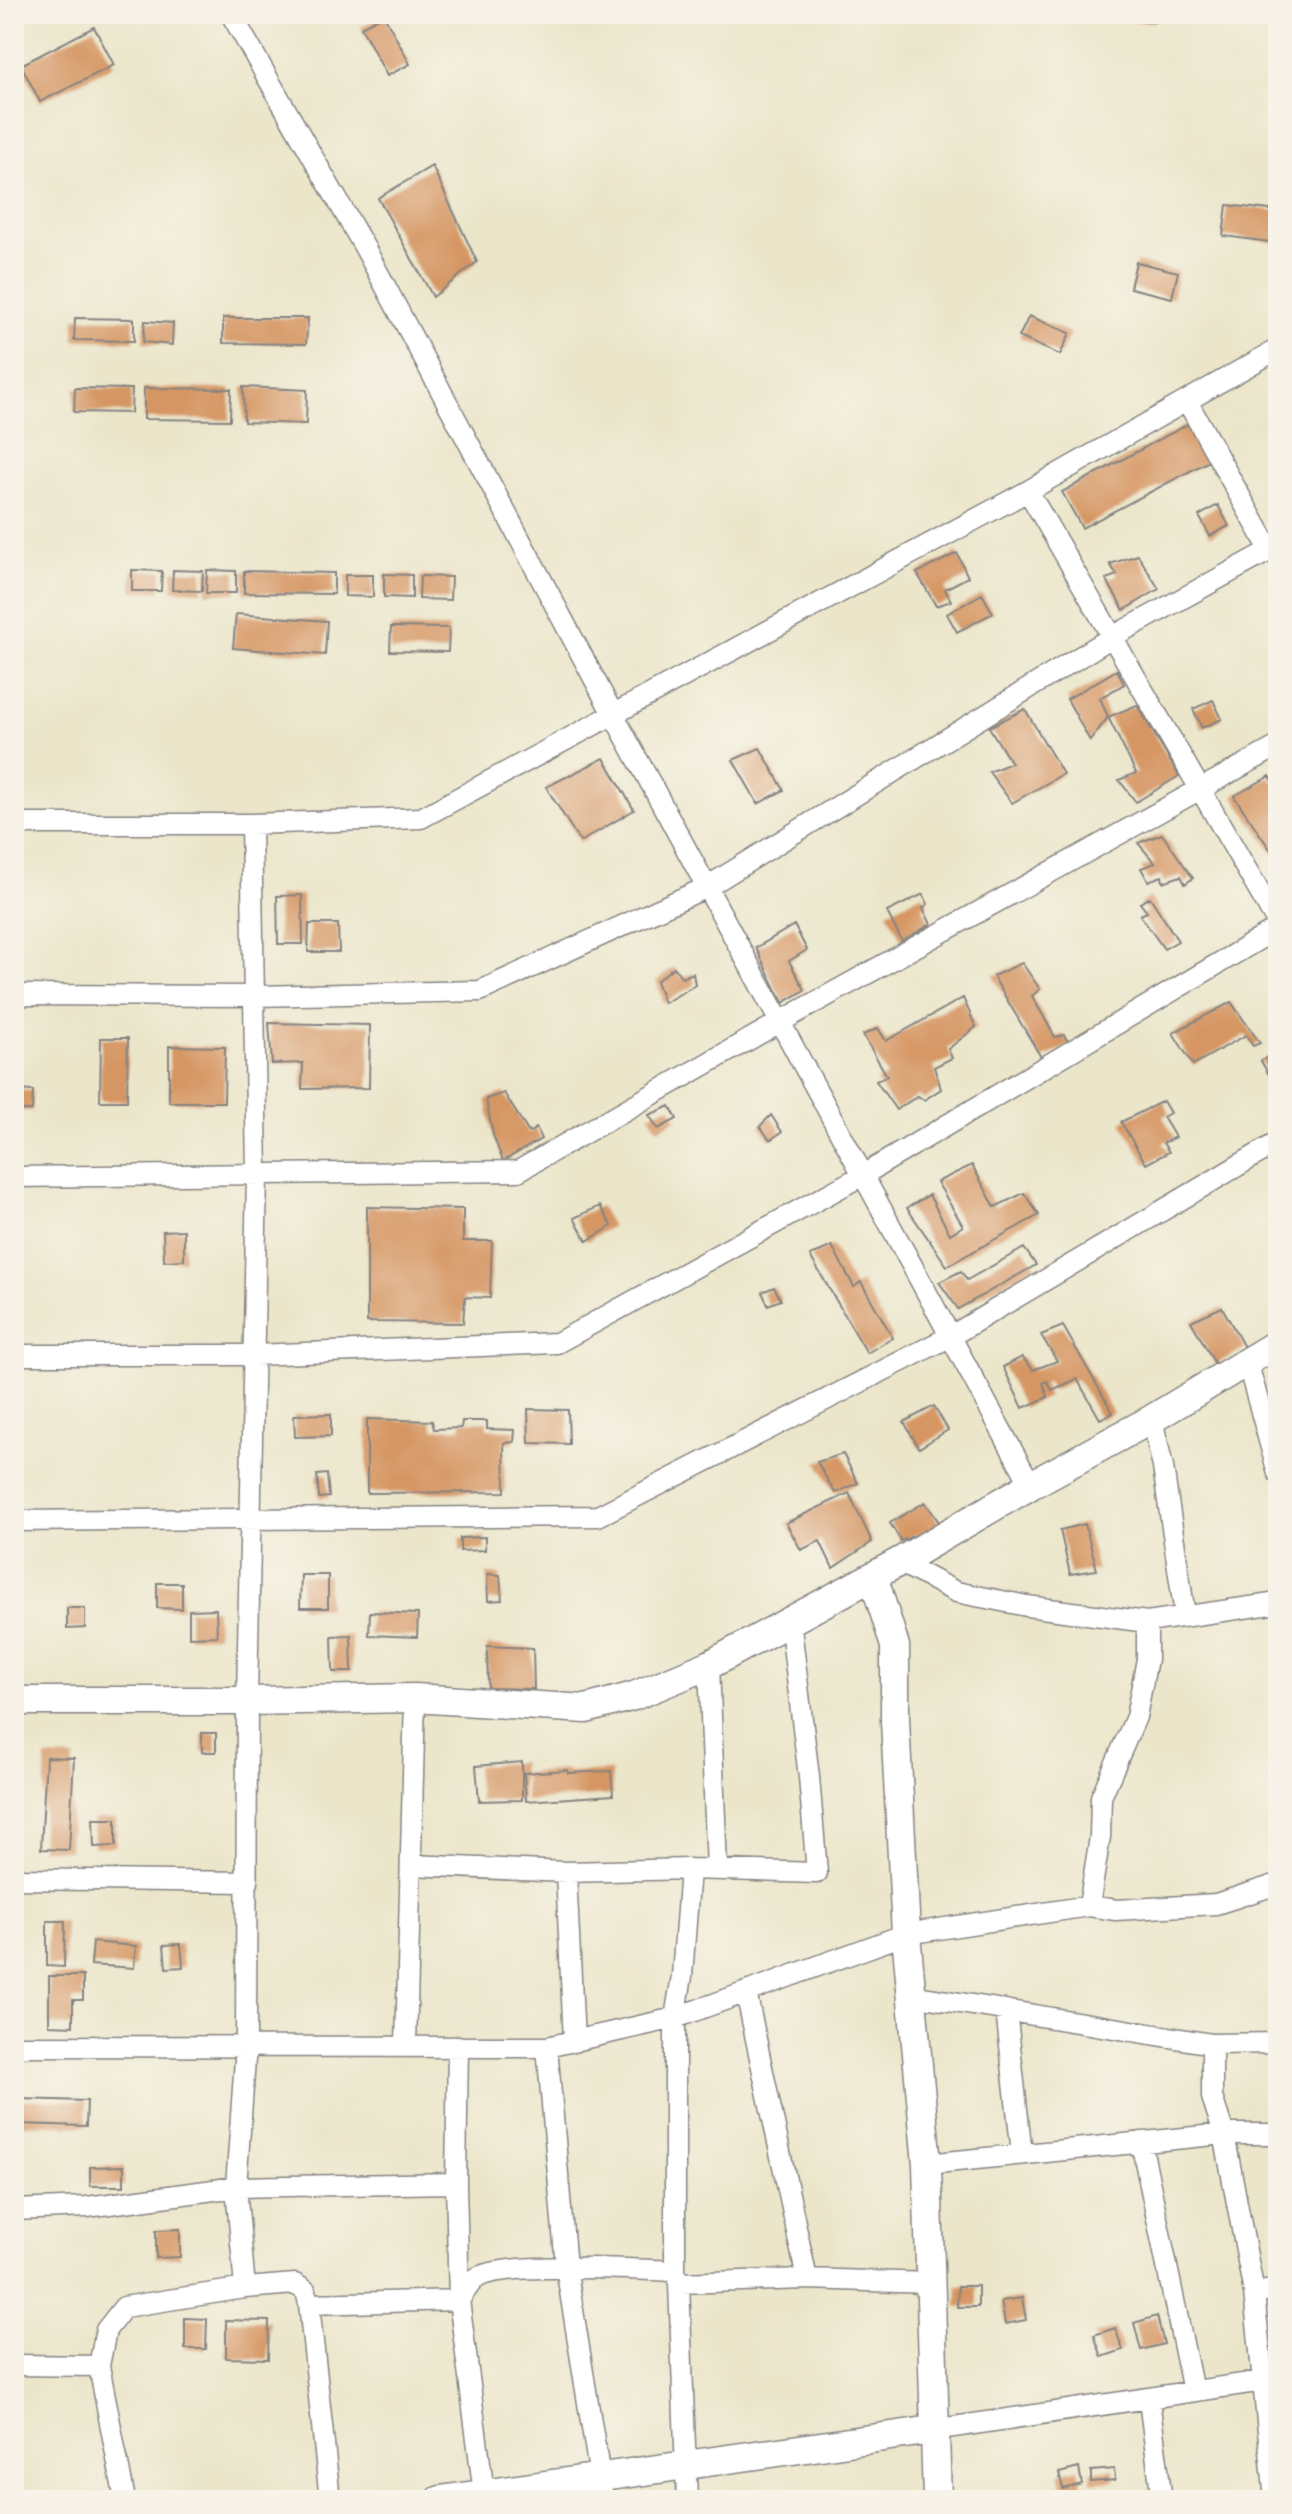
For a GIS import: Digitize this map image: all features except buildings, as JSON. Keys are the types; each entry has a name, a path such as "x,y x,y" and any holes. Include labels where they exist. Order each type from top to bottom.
{"street":[{"path":"231,14 366,250 613,714 1031,1485"},
{"path":"14,824 251,824 421,818 1028,491 1278,349"},
{"path":"14,995 255,996 480,991 707,887 1112,637 1274,548 1187,401"},
{"path":"14,1355 254,1355 557,1343 863,1175 1278,926 1028,491"},
{"path":"14,1177 518,1171 1278,746"},
{"path":"245,2288 236,2187 246,2045 247,1701 257,1173 251,824"},
{"path":"14,1521 598,1516 951,1336 1278,1142"},
{"path":"14,1701 415,1698 586,1709 634,1696 709,1665 899,1562 1152,1419 1278,1343"},
{"path":"1247,1361 1278,1473"},
{"path":"1152,1419 1163,1467 1185,1615"},
{"path":"899,1562 956,1592 1027,1606 1147,1622 1278,1603"},
{"path":"873,1576 895,1646 895,1721 906,1934 927,2164 937,2500"},
{"path":"412,1865 566,1872 690,1869 817,1873 790,1620"},
{"path":"1089,1906 1100,1837 1101,1797 1136,1717 1147,1659 1147,1622"},
{"path":"709,1665 717,1870"},
{"path":"406,2046 415,1698"},
{"path":"687,2500 677,2277 675,2018 682,1976 690,1869"},
{"path":"566,1872 574,2042"},
{"path":"14,1879 248,1882"},
{"path":"14,2046 547,2047 675,2018 906,1934 1089,1906 1116,1910 1216,1904 1278,1884"},
{"path":"746,1992 807,2279"},
{"path":"911,1995 1212,2044 1278,2043"},
{"path":"1006,2010 1022,2154"},
{"path":"1212,2044 1212,2097 1224,2134 1254,2293 1263,2381 1273,2432 1275,2500"},
{"path":"458,2046 456,2183 459,2300 484,2494"},
{"path":"547,2047 566,2267 601,2488"},
{"path":"927,2164 1224,2134 1278,2134"},
{"path":"1141,2142 1193,2391"},
{"path":"14,2210 87,2207 236,2187 456,2183"},
{"path":"459,2300 475,2279 497,2272 566,2267 677,2277 930,2283"},
{"path":"125,2500 99,2366 106,2330 124,2307 245,2288 295,2284 306,2291 309,2304 330,2500"},
{"path":"1254,2293 1278,2289"},
{"path":"309,2304 459,2300"},
{"path":"14,2365 99,2366"},
{"path":"440,2500 484,2494 601,2488 685,2465 1149,2400 1263,2381"},
{"path":"1149,2400 1162,2500"}]}
